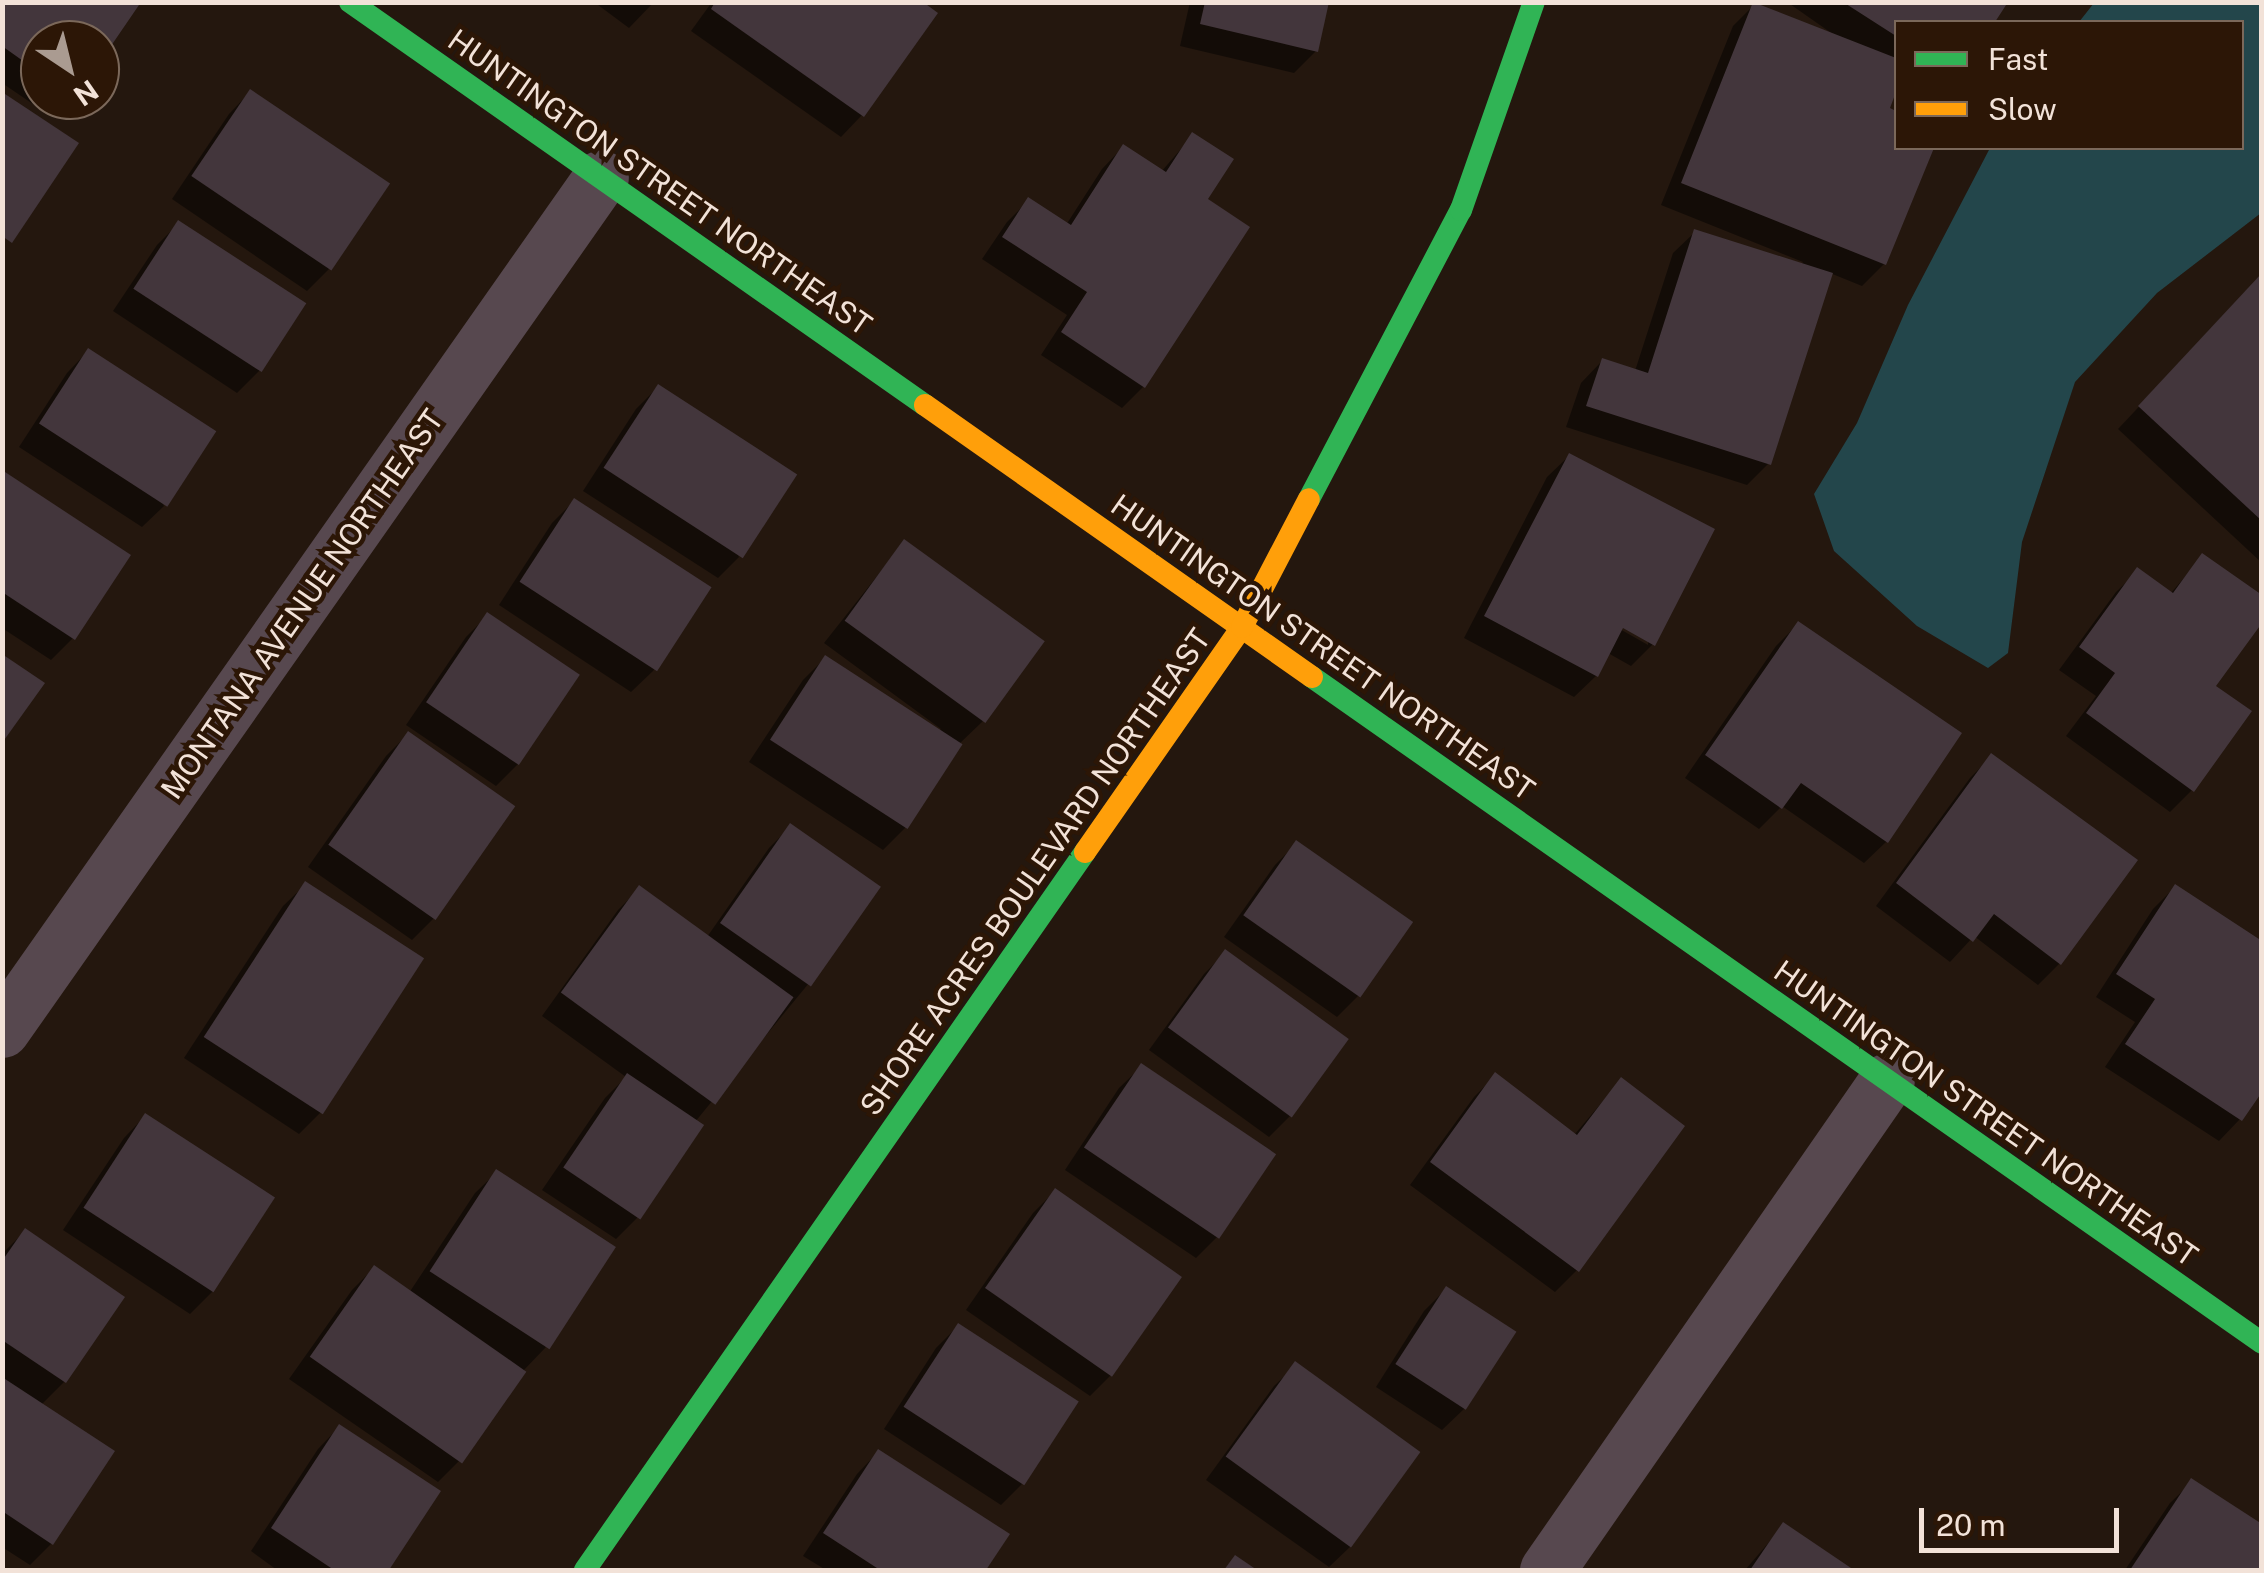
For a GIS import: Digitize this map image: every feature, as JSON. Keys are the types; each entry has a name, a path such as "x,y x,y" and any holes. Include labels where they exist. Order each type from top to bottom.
{"street":[{"name":"HUNTINGTON STREET NORTHEAST","path":"350,2 2262,1343"},
{"name":"SHORE ACRES BOULEVARD NORTHEAST","path":"585,1570 1242,628 1461,210 1534,2"},
{"name":"MONTANA AVENUE NORTHEAST","path":"2,1030 601,177"},
{"path":"1547,1570 1887,1080"}],"water":[{"path":"2094,3 2261,3 2261,213 2157,293 2075,382 2022,542 2008,653 1988,668 1917,626 1834,551 1814,494 1857,423 1908,305 1989,150 2244,150 2244,20 2081,20"}],"building":[{"path":"2,2 139,5 120,33 120,20 20,20 20,59 2,46"},
{"path":"715,2 923,2 938,13 864,117 711,9"},
{"path":"1205,2 1329,2 1318,52 1200,24"},
{"path":"1753,2 1894,57 1894,97 1890,108 1894,110 1894,150 1933,150 1886,265 1681,183"},
{"path":"1843,2 2008,2 1996,20 1894,20 1894,35"},
{"path":"250,89 390,184 331,271 191,176"},
{"path":"2,92 20,104 20,120 44,120 79,143 12,243 2,236"},
{"path":"1192,132 1234,159 1208,199 1250,227 1145,388 1061,332 1087,292 1002,237 1028,197 1071,225 1123,144 1166,172"},
{"path":"178,220 306,303 262,372 133,289"},
{"path":"1694,229 1833,273 1771,465 1586,406 1602,358 1648,373"},
{"path":"2262,273 2262,521 2138,406"},
{"path":"88,348 216,431 167,507 39,423"},
{"path":"658,384 797,474 743,558 604,468"},
{"path":"1569,453 1715,529 1655,646 1623,628 1598,677 1484,616"},
{"path":"2,470 131,555 75,640 2,592"},
{"path":"574,498 712,587 657,671 520,582"},
{"path":"904,539 1045,641 985,723 845,621"},
{"path":"2202,553 2262,595 2262,623 2216,686 2252,711 2194,792 2086,713 2115,673 2079,647 2137,567 2173,593"},
{"path":"487,612 580,675 519,765 426,702"},
{"path":"1798,621 1962,733 1888,843 1801,783 1782,809 1705,755"},
{"path":"2,654 45,683 2,743"},
{"path":"825,655 963,744 908,829 770,740"},
{"path":"408,731 515,806 436,920 328,845"},
{"path":"1991,753 2138,860 2061,965 1994,914 1973,942 1896,883"},
{"path":"790,823 881,887 811,987 720,923"},
{"path":"1296,840 1413,922 1360,997 1243,915"},
{"path":"305,881 424,958 323,1114 204,1037"},
{"path":"2175,884 2262,941 2262,1092 2242,1121 2125,1044 2155,999 2116,974"},
{"path":"639,885 794,997 715,1105 561,993"},
{"path":"1225,949 1349,1039 1292,1117 1168,1027"},
{"path":"1141,1063 1276,1154 1219,1239 1084,1148"},
{"path":"1495,1072 1577,1135 1621,1077 1685,1126 1579,1272 1430,1162"},
{"path":"627,1073 704,1125 640,1220 563,1168"},
{"path":"145,1113 275,1197 213,1292 83,1208"},
{"path":"496,1169 616,1247 549,1349 430,1271"},
{"path":"1055,1188 1182,1277 1112,1377 985,1288"},
{"path":"25,1228 125,1297 66,1383 2,1340 2,1261"},
{"path":"374,1265 526,1372 462,1463 310,1357"},
{"path":"1446,1286 1516,1332 1466,1410 1395,1364"},
{"path":"958,1323 1079,1401 1024,1485 904,1407"},
{"path":"1295,1361 1420,1452 1351,1548 1226,1456"},
{"path":"2,1377 115,1451 53,1545 2,1511"},
{"path":"339,1424 441,1491 389,1570 334,1570 271,1528"},
{"path":"878,1449 1010,1534 986,1570 880,1570 823,1533"},
{"path":"2191,1478 2262,1524 2262,1570 2130,1570"},
{"path":"1783,1522 1854,1570 1750,1570"},
{"path":"1235,1555 1257,1570 1224,1570"}],"traffic: fast":[{"path":"350,2 925,405"},
{"path":"1309,499 1461,210 1534,2"},
{"path":"1312,677 2262,1343"},
{"path":"585,1570 1085,852"}],"traffic: slow":[{"path":"925,405 1312,677"},
{"path":"1085,852 1242,627 1309,499"}]}
